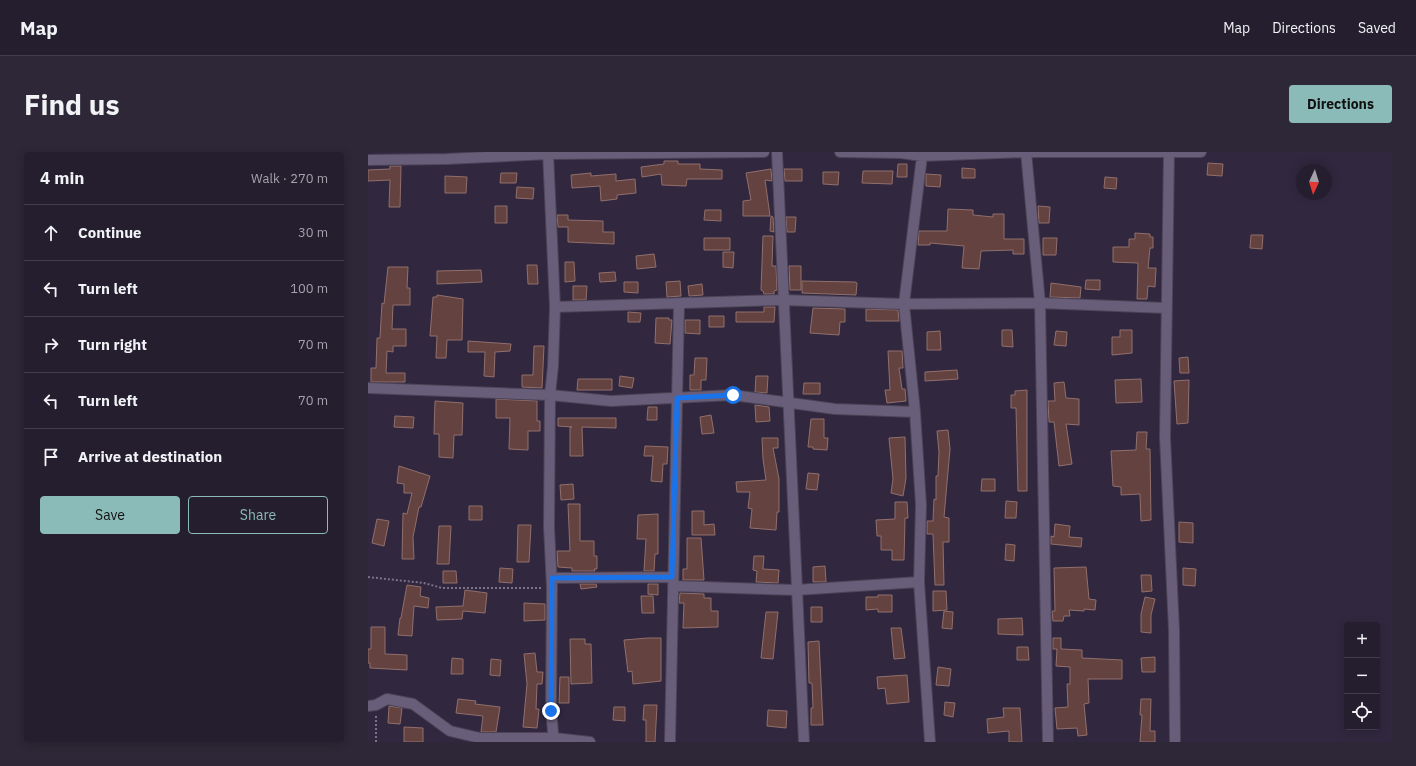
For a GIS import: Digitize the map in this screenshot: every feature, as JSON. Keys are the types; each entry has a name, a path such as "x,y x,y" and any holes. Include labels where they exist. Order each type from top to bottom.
{"street":[{"path":"368,160 447,159 548,153 764,152"},
{"path":"777,152 782,300 804,742"},
{"path":"840,152 901,153 922,156 1026,152 1200,152"},
{"path":"1026,152 1040,303 1048,742"},
{"path":"1169,152 1164,437 1174,630 1175,742"},
{"path":"548,153 556,307 550,395 549,527 552,583 551,711 554,740"},
{"path":"922,156 904,304 916,412 921,505 919,582 930,742"},
{"path":"556,307 782,300 904,304 1040,303 1166,308"},
{"path":"670,742 679,304"},
{"path":"368,388 550,395 611,401 733,395 835,409 916,412"},
{"path":"552,583 673,581 796,590 919,582"},
{"path":"372,705 387,700 413,704 450,731 480,738 590,742"}],"path":[{"path":"368,577 424,583 442,588 552,583"},
{"path":"372,705 376,742"}],"building":[{"path":"664,161 678,161 678,164 700,164 700,169 722,170 722,179 687,179 686,186 662,185 661,174 642,177 641,167 664,164"},
{"path":"1208,163 1223,164 1222,176 1207,175"},
{"path":"898,164 907,164 907,177 897,177"},
{"path":"390,166 401,166 400,207 389,207 390,180 368,181 368,170 390,169"},
{"path":"962,168 975,169 975,178 962,178"},
{"path":"771,169 772,181 765,180 770,216 743,216 743,201 751,200 746,173"},
{"path":"784,169 802,169 802,181 785,181"},
{"path":"863,171 893,171 892,184 862,183"},
{"path":"823,172 839,172 838,185 823,184"},
{"path":"501,173 517,173 516,183 500,183"},
{"path":"591,173 591,176 616,174 616,181 635,179 636,193 617,195 617,199 601,201 600,186 572,188 571,175"},
{"path":"926,174 941,175 940,187 926,186"},
{"path":"445,176 467,177 466,193 445,193"},
{"path":"1105,177 1117,178 1116,189 1104,188"},
{"path":"517,187 534,188 533,199 516,198"},
{"path":"495,206 507,206 507,223 495,223"},
{"path":"1038,206 1050,207 1049,223 1039,223"},
{"path":"948,209 973,210 973,215 993,217 993,214 1004,214 1004,239 1024,239 1024,254 1013,254 1013,250 981,251 979,269 962,268 964,246 930,243 930,245 918,245 919,231 947,231"},
{"path":"705,210 721,210 721,221 704,220"},
{"path":"557,215 568,215 568,220 603,221 603,232 614,232 614,244 568,242 568,227 558,227"},
{"path":"771,216 773,217 774,232 770,231"},
{"path":"786,217 796,217 795,232 787,232"},
{"path":"1135,233 1150,234 1150,237 1153,237 1153,248 1150,248 1148,268 1156,268 1155,287 1148,286 1147,299 1137,299 1138,263 1113,262 1113,247 1129,247 1129,239 1135,239"},
{"path":"1251,235 1263,235 1262,249 1250,248"},
{"path":"763,236 773,236 772,266 776,266 777,290 774,291 774,294 764,294 761,290"},
{"path":"704,238 730,238 730,250 704,250"},
{"path":"1043,238 1057,238 1056,255 1043,255"},
{"path":"723,252 734,252 733,268 723,267"},
{"path":"654,254 656,267 637,269 636,256"},
{"path":"565,262 574,262 575,281 565,282"},
{"path":"527,265 537,265 538,284 528,284"},
{"path":"789,266 801,266 801,290 790,290"},
{"path":"388,267 408,267 407,288 410,288 410,305 393,305 392,329 406,329 406,346 393,346 393,352 387,351 386,373 405,373 405,382 371,382 371,368 376,368 377,338 380,338 382,303 384,304"},
{"path":"481,270 482,282 437,284 437,271"},
{"path":"615,272 616,281 600,282 599,273"},
{"path":"1086,280 1100,280 1100,290 1085,289"},
{"path":"680,281 681,296 667,297 666,282"},
{"path":"802,281 855,282 857,283 856,295 802,293"},
{"path":"624,282 638,282 638,293 624,292"},
{"path":"1051,283 1081,287 1080,298 1050,297"},
{"path":"702,284 703,295 689,296 688,286"},
{"path":"573,286 587,286 586,300 573,300"},
{"path":"437,295 463,299 462,340 447,340 446,358 436,358 437,336 430,336 433,297 437,297"},
{"path":"764,307 775,307 774,322 736,322 736,312 764,312"},
{"path":"813,308 845,309 845,322 840,322 839,335 810,333"},
{"path":"866,309 898,310 899,321 866,321"},
{"path":"628,312 641,313 640,322 628,322"},
{"path":"709,316 724,316 724,327 709,327"},
{"path":"656,318 669,318 669,320 672,320 670,344 655,343"},
{"path":"685,320 700,320 700,334 685,333"},
{"path":"1002,330 1012,330 1013,347 1002,346"},
{"path":"1120,330 1132,330 1132,353 1112,355 1112,337 1120,337"},
{"path":"940,331 941,350 927,350 927,332"},
{"path":"1056,331 1067,332 1066,346 1054,345"},
{"path":"468,341 511,344 510,351 495,352 494,377 484,376 485,352 468,352"},
{"path":"534,346 544,346 542,388 522,387 522,375 533,375"},
{"path":"888,351 902,351 903,368 899,368 902,389 905,389 906,401 887,403 885,390 890,390"},
{"path":"1188,357 1189,373 1180,373 1179,358"},
{"path":"695,358 707,358 706,380 701,380 701,390 690,390 690,375 694,375"},
{"path":"957,370 958,379 925,381 925,372"},
{"path":"620,376 634,378 632,388 619,386"},
{"path":"756,376 768,376 767,393 755,392"},
{"path":"578,379 612,379 612,390 577,390"},
{"path":"1141,379 1142,402 1116,403 1115,380"},
{"path":"1189,380 1188,423 1177,424 1174,381"},
{"path":"1064,382 1066,398 1079,399 1079,425 1066,424 1072,464 1059,466 1054,422 1049,422 1048,401 1055,401 1054,383"},
{"path":"804,383 820,383 820,394 803,394"},
{"path":"1027,390 1027,491 1018,491 1016,408 1011,408 1011,395 1015,395 1015,391"},
{"path":"496,399 537,401 537,421 540,421 540,431 528,431 528,450 509,449 510,418 496,418"},
{"path":"435,401 463,403 462,435 454,435 453,458 439,457 439,434 434,434"},
{"path":"755,405 769,407 770,421 756,422"},
{"path":"648,407 657,407 657,420 647,420"},
{"path":"711,415 714,433 702,434 700,417"},
{"path":"395,416 414,417 413,428 394,427"},
{"path":"558,418 616,418 616,428 582,427 583,456 570,456 570,427 572,427 558,426"},
{"path":"811,419 824,419 824,438 828,438 827,450 808,447"},
{"path":"948,430 950,449 944,517 949,518 949,542 943,542 944,585 935,585 933,534 927,534 927,521 933,521 934,499 936,500 936,476 938,476 939,452 937,431"},
{"path":"1137,432 1147,432 1146,449 1150,449 1151,520 1141,521 1140,494 1121,495 1121,487 1113,486 1111,451 1136,450"},
{"path":"905,437 906,478 903,496 891,493 893,479 889,438"},
{"path":"762,438 778,438 778,448 773,448 779,479 779,512 777,512 776,530 750,528 752,509 748,508 750,492 737,492 736,482 766,480"},
{"path":"645,446 668,447 667,464 663,464 662,482 651,481 653,456 644,456"},
{"path":"399,466 430,476 421,507 419,507 413,537 414,559 402,559 403,513 407,514 412,493 404,493 404,484 397,483"},
{"path":"808,473 819,474 817,490 806,489"},
{"path":"982,479 995,479 995,491 981,491"},
{"path":"573,484 574,499 561,500 560,485"},
{"path":"1006,501 1017,502 1016,518 1005,518"},
{"path":"895,502 907,502 908,518 905,518 904,560 892,560 892,550 881,550 881,536 877,536 876,520 895,519"},
{"path":"568,504 580,504 580,541 594,541 594,556 597,556 597,569 594,569 595,571 572,571 572,568 558,567 557,551 570,551"},
{"path":"469,506 482,506 482,520 469,520"},
{"path":"692,511 704,511 704,525 714,524 715,535 692,535"},
{"path":"658,514 658,554 655,554 654,571 644,571 646,539 637,539 638,515"},
{"path":"377,519 389,521 384,546 372,543"},
{"path":"1179,522 1193,523 1193,543 1179,542"},
{"path":"1055,524 1070,526 1069,537 1082,538 1081,547 1051,544 1051,536 1054,537"},
{"path":"518,525 531,525 529,562 517,562"},
{"path":"439,526 451,526 449,564 437,564"},
{"path":"687,538 701,538 704,580 683,580 683,569 687,569"},
{"path":"1006,544 1015,545 1014,561 1005,560"},
{"path":"754,556 764,556 763,569 779,570 778,583 756,582 757,571 753,570"},
{"path":"825,566 826,582 813,582 813,567"},
{"path":"1086,567 1089,599 1096,600 1095,610 1069,610 1070,616 1064,616 1063,621 1053,621 1052,611 1055,611 1054,568"},
{"path":"500,568 513,569 512,583 499,582"},
{"path":"1183,568 1196,569 1195,586 1183,585"},
{"path":"443,571 456,571 457,583 443,583"},
{"path":"1141,575 1151,575 1152,591 1142,592"},
{"path":"580,584 596,584 597,587 581,589"},
{"path":"648,584 658,584 658,595 648,594"},
{"path":"407,585 421,587 420,596 429,598 428,608 414,606 412,636 398,635"},
{"path":"465,590 487,593 485,613 463,611 462,619 437,620 436,607 463,606"},
{"path":"933,591 946,591 947,610 933,611"},
{"path":"680,593 704,594 704,598 711,598 711,611 718,611 718,627 683,628 684,603 679,603"},
{"path":"878,595 892,595 892,612 878,612 878,609 866,610 866,597 878,597"},
{"path":"641,596 653,596 654,613 642,613"},
{"path":"1145,597 1155,599 1151,615 1151,633 1141,632 1141,614"},
{"path":"524,603 545,604 545,620 524,621"},
{"path":"811,607 822,607 822,622 811,622"},
{"path":"944,611 953,612 952,629 942,628"},
{"path":"766,612 778,612 773,659 761,658"},
{"path":"1022,618 1023,635 998,634 998,619"},
{"path":"371,627 385,627 385,654 407,655 407,670 370,668 370,663 368,663 368,649 371,649"},
{"path":"891,628 901,628 905,658 894,659"},
{"path":"661,638 661,681 633,684 632,671 628,672 624,640"},
{"path":"1053,638 1061,638 1061,649 1082,650 1082,658 1122,660 1122,679 1088,679 1089,703 1084,704 1087,735 1078,736 1077,728 1057,729 1055,708 1068,707 1067,684 1070,684 1070,667 1056,666 1057,649 1053,649"},
{"path":"570,639 585,639 585,644 591,644 592,683 571,684"},
{"path":"819,641 823,725 811,725 811,708 813,708 812,683 809,683 808,642"},
{"path":"1017,647 1028,647 1029,660 1017,660"},
{"path":"535,653 537,672 543,672 542,684 537,684 536,709 539,709 537,728 523,727 527,684 524,654"},
{"path":"1155,657 1155,672 1142,672 1141,658"},
{"path":"452,658 463,659 463,674 451,674"},
{"path":"491,659 501,660 500,676 490,675"},
{"path":"938,667 951,669 949,686 936,685"},
{"path":"907,675 909,702 887,704 885,688 878,689 877,677"},
{"path":"560,677 569,677 569,703 559,703"},
{"path":"458,699 476,701 475,704 500,707 496,732 481,732 483,716 456,713"},
{"path":"1141,699 1151,699 1150,731 1155,731 1155,742 1140,742 1142,715 1140,715"},
{"path":"945,702 955,703 953,717 944,715"},
{"path":"644,705 657,705 655,742 646,742 646,720 643,720"},
{"path":"389,706 402,708 400,724 388,723"},
{"path":"614,707 625,707 625,721 613,720"},
{"path":"1003,708 1020,708 1022,742 1009,742 1009,731 988,733 987,719 1004,717"},
{"path":"768,710 787,711 786,728 767,726"},
{"path":"404,727 423,728 423,742 404,742"}],"route":[{"path":"551,711 552,578 672,577 677,398 733,395"}]}
